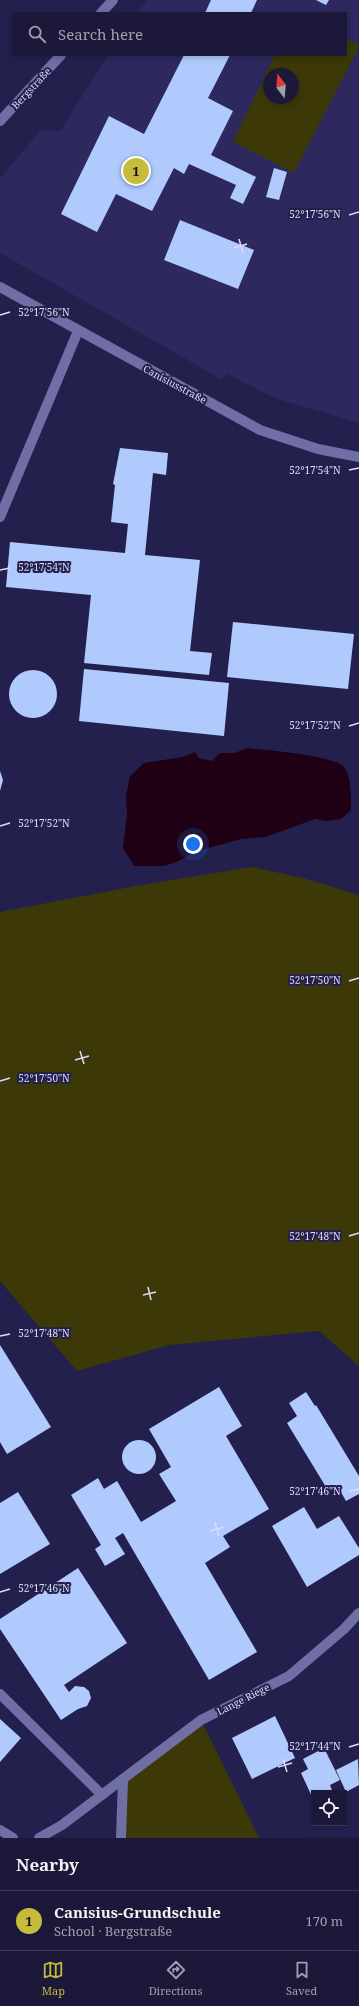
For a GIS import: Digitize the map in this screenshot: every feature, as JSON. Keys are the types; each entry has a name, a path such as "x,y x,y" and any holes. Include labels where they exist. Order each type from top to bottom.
{"street":[{"path":"102,12 113,0"},
{"name":"Bergstraße","path":"0,121 60,56"},
{"name":"Canisiusstraße","path":"0,288 260,430 318,449 359,457"},
{"path":"0,517 78,331"},
{"name":"Lange Riege","path":"39,1838 62,1825 202,1720 289,1676 344,1629 359,1613"},
{"path":"0,1694 102,1795"},
{"path":"121,1838 123,1779"},
{"path":"0,1830 13,1838"}],"shaded area":[{"path":"148,0 359,0 359,423 274,398 227,374 221,379 0,253 0,178 41,130 60,131 107,56 347,56 347,12 137,12"},
{"path":"347,39 359,45 359,47 294,173 233,142 263,80 263,104 299,104 299,68 269,68 275,56 347,56"},
{"path":"247,748 312,756 336,762 343,766 348,775 351,793 351,810 341,819 327,821 315,819 266,837 241,839 194,852 179,861 164,866 134,866 123,848 127,815 126,796 130,776 144,763 183,757 195,752 199,758 212,761 220,753 235,753"},
{"path":"252,867 303,878 359,895 359,1366 319,1331 169,1345 77,1371 0,1281 0,912 136,886"},
{"path":"201,1720 259,1838 121,1838 123,1779"}],"building":[{"path":"211,0 257,0 251,12 205,12"},
{"path":"316,0 329,0 326,5"},
{"path":"183,56 229,56 208,98 233,111 211,155 256,177 243,204 230,198 236,185 189,164 184,174 174,168 152,211 116,194 97,232 61,214 109,116 144,134"},
{"path":"274,168 287,172 279,200 266,197"},
{"path":"180,220 254,250 238,289 164,260"},
{"path":"120,448 168,453 166,475 153,473 145,555 200,560 190,651 212,653 209,675 84,663 91,595 6,587 10,542 125,553 128,524 111,522 115,485 113,484"},
{"path":"233,622 354,634 348,689 227,677"},
{"path":"84,669 229,683 224,736 79,721"},
{"path":"28,670 38,670 50,677 57,689 57,699 50,711 38,718 28,718 20,714 13,707 9,699 9,689 13,681 20,674"},
{"path":"0,771 3,780 0,791"},
{"path":"0,1345 51,1427 7,1454 0,1442"},
{"path":"219,1387 242,1426 226,1436 269,1509 223,1536 230,1547 205,1563 257,1652 209,1680 123,1533 115,1538 125,1554 105,1566 95,1549 101,1545 71,1495 98,1478 104,1489 117,1481 141,1522 176,1501 159,1474 171,1467 149,1429"},
{"path":"306,1392 315,1406 316,1405 359,1476 359,1494 346,1501 338,1487 329,1492 287,1423 297,1416 289,1403"},
{"path":"139,1440 151,1445 156,1457 151,1469 139,1474 127,1469 122,1457 127,1445"},
{"path":"18,1492 50,1544 0,1574 0,1503"},
{"path":"304,1507 317,1529 339,1516 359,1548 359,1555 307,1587 272,1526"},
{"path":"78,1568 127,1643 64,1685 69,1692 75,1686 84,1687 89,1691 91,1698 87,1706 78,1709 61,1720 0,1629 0,1619"},
{"path":"275,1716 295,1758 252,1779 232,1738"},
{"path":"0,1719 21,1738 0,1762"},
{"path":"324,1748 340,1780 330,1785 332,1790 311,1790 311,1795 301,1773 308,1769 303,1759"},
{"path":"358,1759 359,1785 347,1791 336,1770"}],"place":[{"name":"Canisius-Grundschule","path":"136,171"}]}
